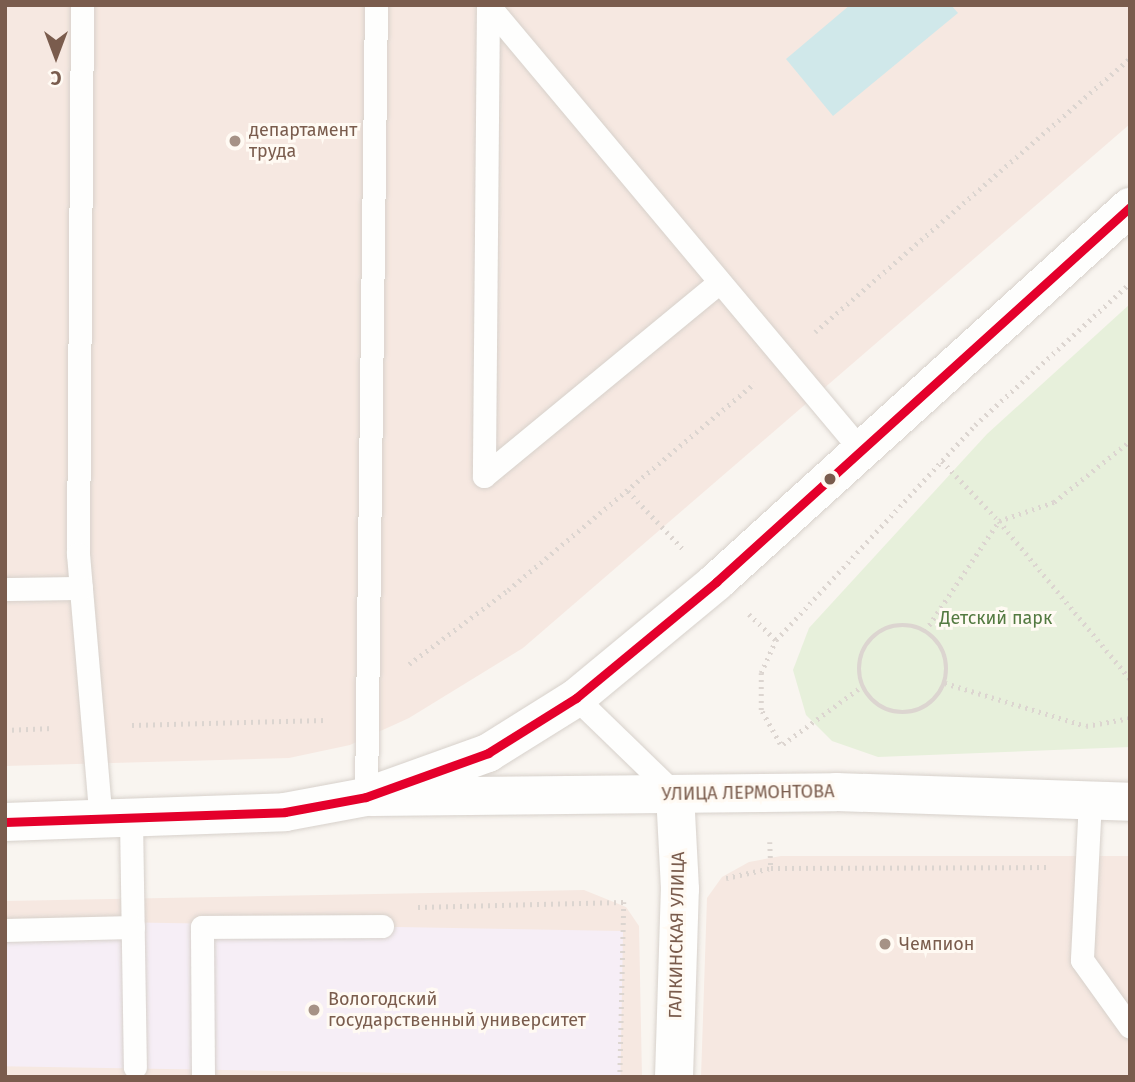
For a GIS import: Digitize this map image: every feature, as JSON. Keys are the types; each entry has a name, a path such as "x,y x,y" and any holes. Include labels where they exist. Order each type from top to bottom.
{"street":[{"path":"5,822 285,812 366,797 488,753 576,698 716,582 1130,208"},
{"name":"УЛИЦА ЛЕРМОНТОВА","path":"366,797 768,792 1130,802"},
{"name":"ГАЛКИНСКАЯ УЛИЦА","path":"674,1077 680,889 675,794"}],"lane":[{"path":"82,5 80,588 89,727 116,820 133,927 135,1068"},
{"path":"366,797 376,5"},
{"path":"488,5 484,475 718,283"},
{"path":"488,5 718,283 861,450"},
{"path":"5,589 80,588"},
{"path":"576,698 675,794"},
{"path":"1090,800 1082,960 1130,1027"},
{"path":"203,1077 202,927 382,926"},
{"path":"5,930 133,927"}],"path":[{"path":"5,730 326,720 366,697 508,590 783,360 1130,58"},
{"path":"771,868 768,792 781,745 761,710 761,673 776,640 942,461 1130,283"},
{"path":"925,631 999,521 1054,502 1130,441"},
{"path":"942,461 999,521 1130,678"},
{"path":"898,625 925,631 940,644 947,663 945,683 930,705 905,714 878,708 861,687 859,660 873,636 898,625"},
{"path":"945,683 1086,726 1130,718"},
{"path":"624,902 771,868 1086,867"}],"shaded area":[{"path":"5,5 1130,5 1130,124 523,648 409,718 350,745 289,758 5,766"},
{"path":"781,856 1130,856 1130,1077 701,1077 707,898 722,877 749,862"},
{"name":"Вологодский государственный университет","path":"584,890 626,907 639,926 642,1077 5,1077 5,901"},
{"name":"Вологодский государственный университет","path":"5,920 623,931 620,1077 5,1066"}],"green space":[{"name":"Детский парк","path":"1130,304 1130,747 878,757 832,741 806,715 793,670 809,628 987,434"}],"water":[{"path":"850,5 951,5 958,13 833,116 786,59"}],"transit line":[{"path":"5,822 285,812 366,797 488,753 576,698 716,582 1130,207"}],"place":[{"name":"департамент труда","path":"235,141"},
{"name":"Чемпион","path":"885,944"},
{"name":"Вологодский государственный университет","path":"314,1010"}]}
